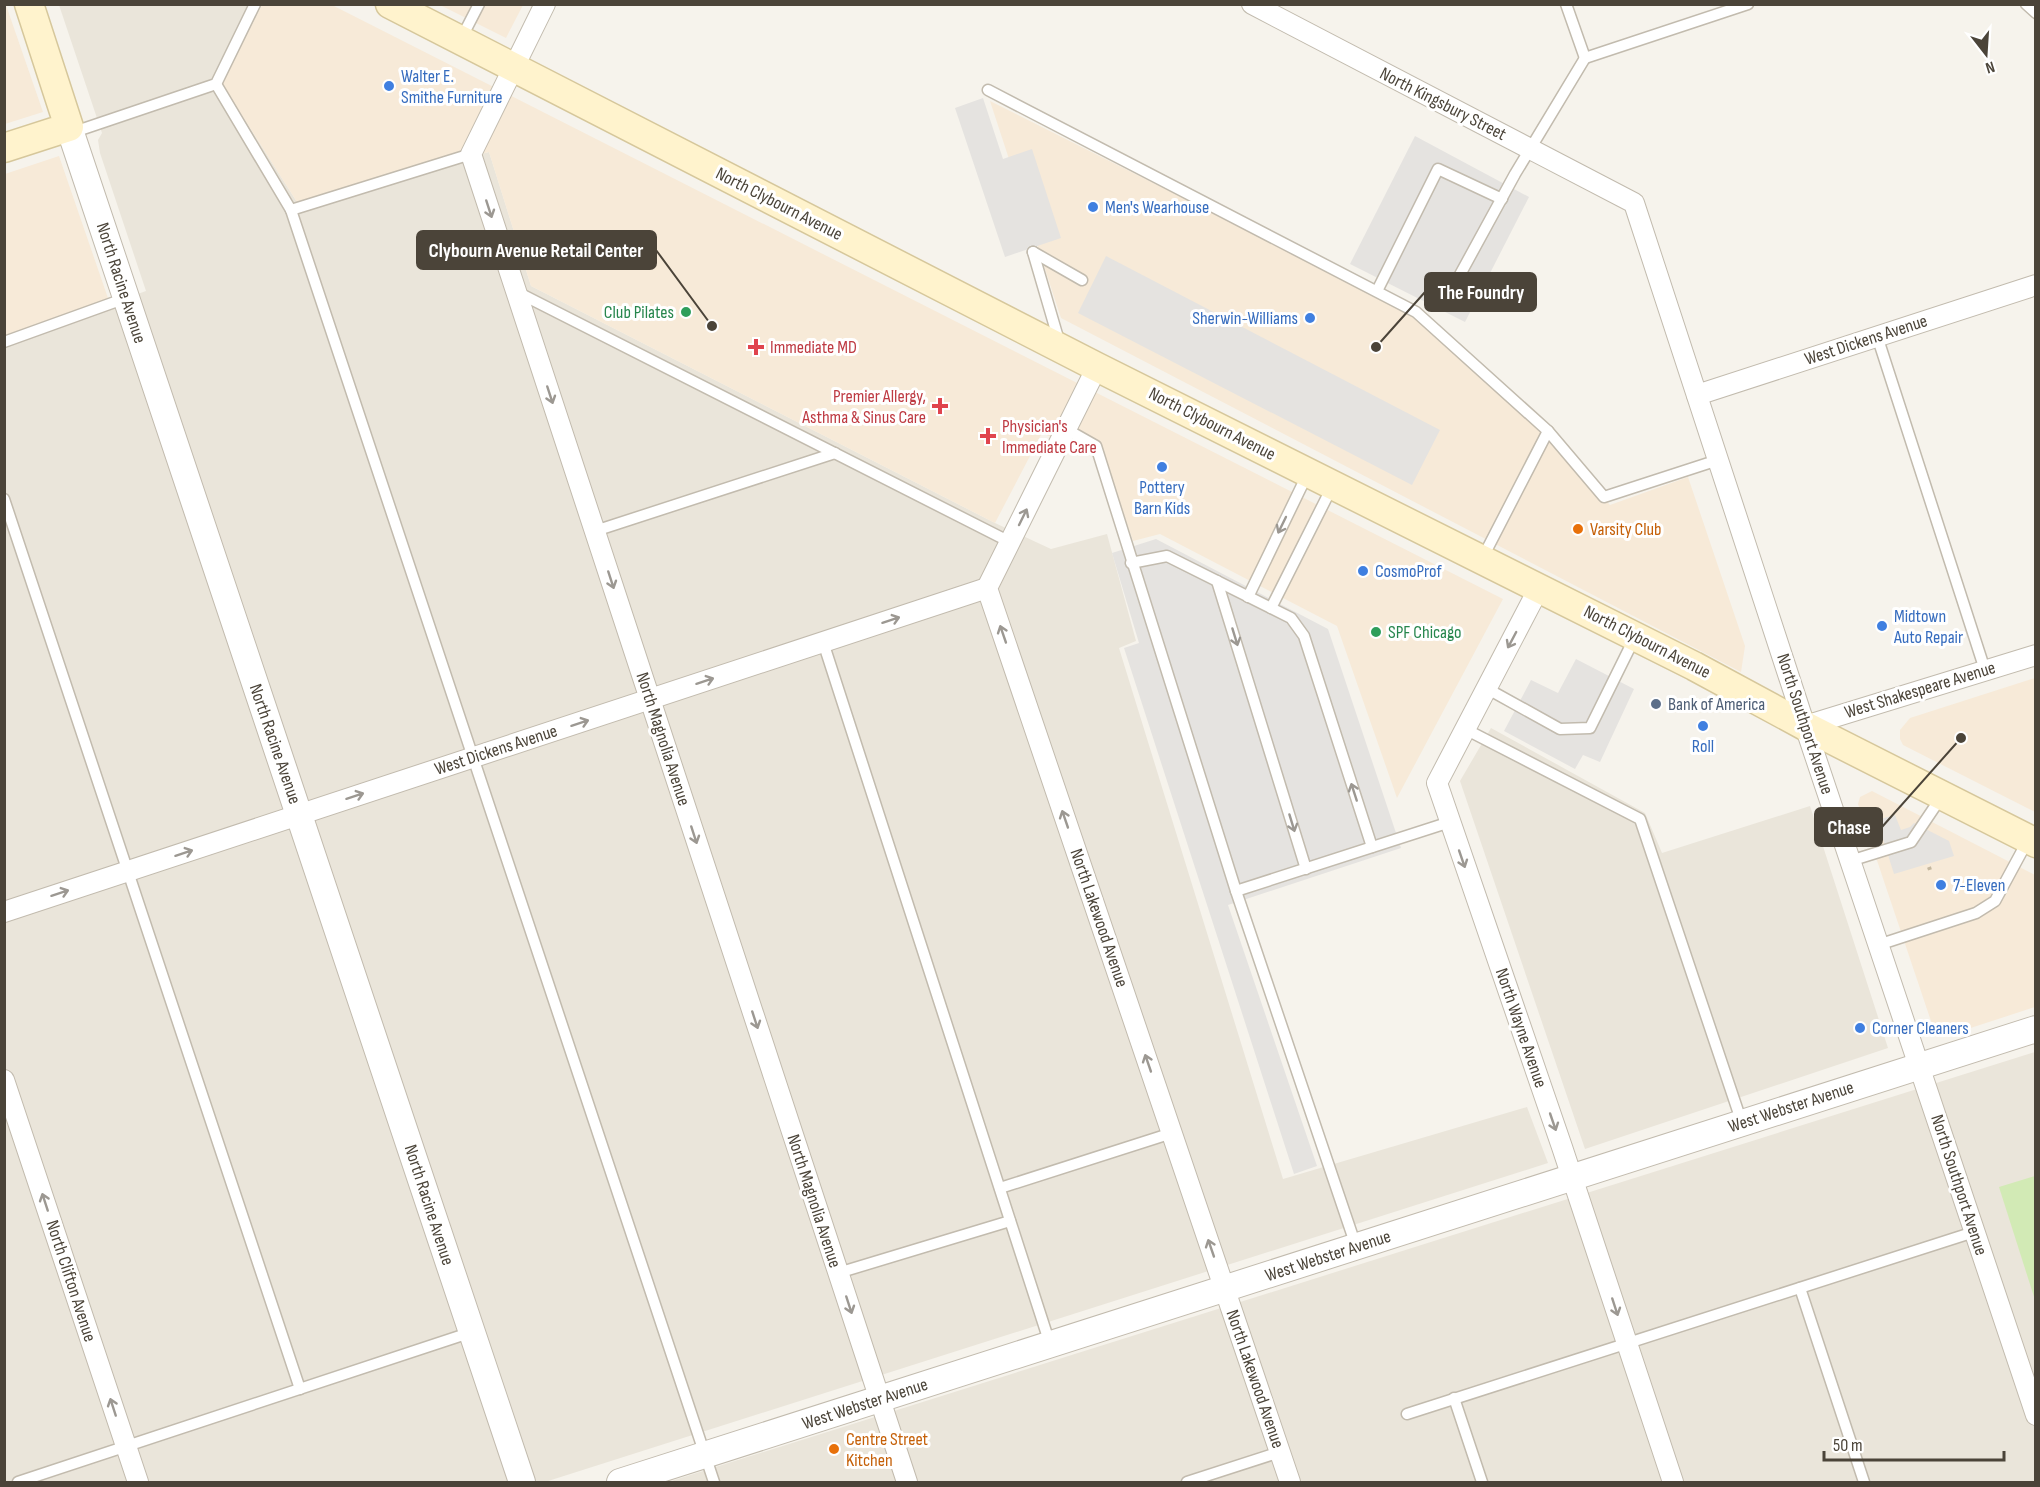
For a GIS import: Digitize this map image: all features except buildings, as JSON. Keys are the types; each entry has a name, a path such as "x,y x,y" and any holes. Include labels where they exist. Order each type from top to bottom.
{"main road":[{"name":"North Racine Avenue","path":"29,4 70,130"},
{"name":"North Clybourn Avenue","path":"390,4 1061,349 1635,636 1805,726 2032,841"},
{"path":"4,148 70,130"}],"street":[{"path":"471,154 545,4"},
{"name":"North Kingsbury Street","path":"1252,4 1634,203"},
{"name":"North Racine Avenue","path":"70,130 522,1482"},
{"name":"North Magnolia Avenue","path":"471,154 907,1482"},
{"name":"North Southport Avenue","path":"1634,203 1805,726 2036,1415"},
{"name":"West Dickens Avenue","path":"1697,395 2036,285"},
{"path":"987,588 1097,367"},
{"name":"West Dickens Avenue","path":"4,912 987,588"},
{"name":"North Lakewood Avenue","path":"987,588 1290,1482"},
{"name":"North Wayne Avenue","path":"1539,588 1437,783 1673,1482"},
{"name":"West Shakespeare Avenue","path":"1805,726 2036,655"},
{"name":"West Webster Avenue","path":"620,1482 2036,1029"},
{"name":"North Clifton Avenue","path":"4,1080 138,1482"}],"lane":[{"path":"70,130 216,84 255,4"},
{"path":"460,40 479,4"},
{"path":"1566,4 1585,57"},
{"path":"1444,304 1530,149 1585,57 1748,4"},
{"path":"2026,4 2036,14"},
{"path":"216,84 291,210 714,1482"},
{"path":"988,90 1416,312 1548,431 1604,497 1718,460"},
{"path":"291,210 471,154"},
{"path":"1377,291 1438,169 1502,199"},
{"path":"1061,349 1033,252 1082,280"},
{"path":"516,292 1010,542"},
{"path":"4,342 127,298"},
{"path":"1877,336 1985,670"},
{"path":"1066,429 1096,446 1236,891 1356,1246"},
{"path":"1482,559 1548,431"},
{"path":"595,531 835,453"},
{"path":"1248,597 1320,478"},
{"path":"1271,608 1320,478"},
{"path":"4,499 300,1389"},
{"path":"1131,563 1167,556 1291,618 1304,636 1372,847"},
{"path":"1217,581 1306,869"},
{"path":"1486,688 1560,729 1590,728 1635,636"},
{"path":"823,642 1050,1345"},
{"path":"1465,729 1640,819 1742,1123"},
{"path":"1850,861 1911,842 1942,796"},
{"path":"1236,891 1450,822"},
{"path":"1878,945 1976,913 1987,907 1995,901 2032,841"},
{"path":"1000,1188 1172,1133"},
{"path":"838,1273 1010,1221"},
{"path":"1407,1413 1974,1232"},
{"path":"1800,1288 1864,1482"},
{"path":"18,1482 472,1332"},
{"path":"1454,1398 1482,1482"},
{"path":"1187,1482 1280,1452"}],"shaded area":[{"path":"4,5 6,5 43,112 5,124"},
{"path":"59,5 262,5 222,84 297,202 489,152 531,286 995,523 1051,549 1107,534 1136,641 1119,648 1283,1179 1527,1107 1548,1163 545,1482 5,1482 5,342 146,291 100,153 98,140 102,133"},
{"path":"262,5 332,5 1503,599 1397,798 1337,626 1160,534 1133,541 1106,462 1042,433 995,523 531,286 489,152 297,202 222,84"},
{"path":"440,5 523,5 506,38"},
{"path":"983,98 1003,159 1032,149 1061,238 1005,257 955,108"},
{"path":"990,101 1410,312 1549,438 1610,505 1688,477 1745,646 1741,672 1061,318"},
{"path":"1415,136 1529,197 1465,322 1350,264"},
{"path":"59,156 110,304 5,342 5,174"},
{"path":"1106,256 1440,430 1412,485 1078,313"},
{"path":"1156,539 1328,629 1401,848 1228,905 1317,1166 1294,1174 1124,648 1139,643 1112,553"},
{"path":"1576,659 1634,689 1600,762 1583,755 1575,769 1504,731 1531,680 1558,693"},
{"path":"2035,678 2035,812 1903,745 1900,739 1900,730 1910,718"},
{"path":"1491,728 1645,813 1662,853 1810,806 1888,1048 1585,1149 1460,781"},
{"path":"1872,791 2035,875 2035,1007 1946,1036 1938,1036 1935,1033 1858,804 1860,797"},
{"path":"1895,815 1901,830 1914,823 1949,841 1954,856 1894,874 1877,820"},
{"path":"2035,1052 2035,1482 668,1482"}],"green space":[{"path":"2036,1176 2035,1300 1999,1187"}],"place":[{"name":"Walter E. Smithe Furniture","path":"389,86"},
{"name":"Men's Wearhouse","path":"1093,207"},
{"name":"Club Pilates","path":"686,312"},
{"name":"Sherwin-Williams","path":"1310,318"},
{"name":"Clybourn Avenue Retail Center","path":"712,326"},
{"name":"Immediate MD","path":"756,347"},
{"name":"The Foundry","path":"1376,347"},
{"name":"Premier Allergy, Asthma & Sinus Care","path":"940,406"},
{"name":"Physician's Immediate Care","path":"988,436"},
{"name":"Pottery Barn Kids","path":"1162,467"},
{"name":"Varsity Club","path":"1578,529"},
{"name":"CosmoProf","path":"1363,571"},
{"name":"Midtown Auto Repair","path":"1882,626"},
{"name":"SPF Chicago","path":"1376,632"},
{"name":"Bank of America","path":"1656,704"},
{"name":"Roll","path":"1703,726"},
{"name":"Chase","path":"1961,738"},
{"name":"7-Eleven","path":"1941,885"},
{"name":"Corner Cleaners","path":"1860,1028"},
{"name":"Centre Street Kitchen","path":"834,1449"}]}
